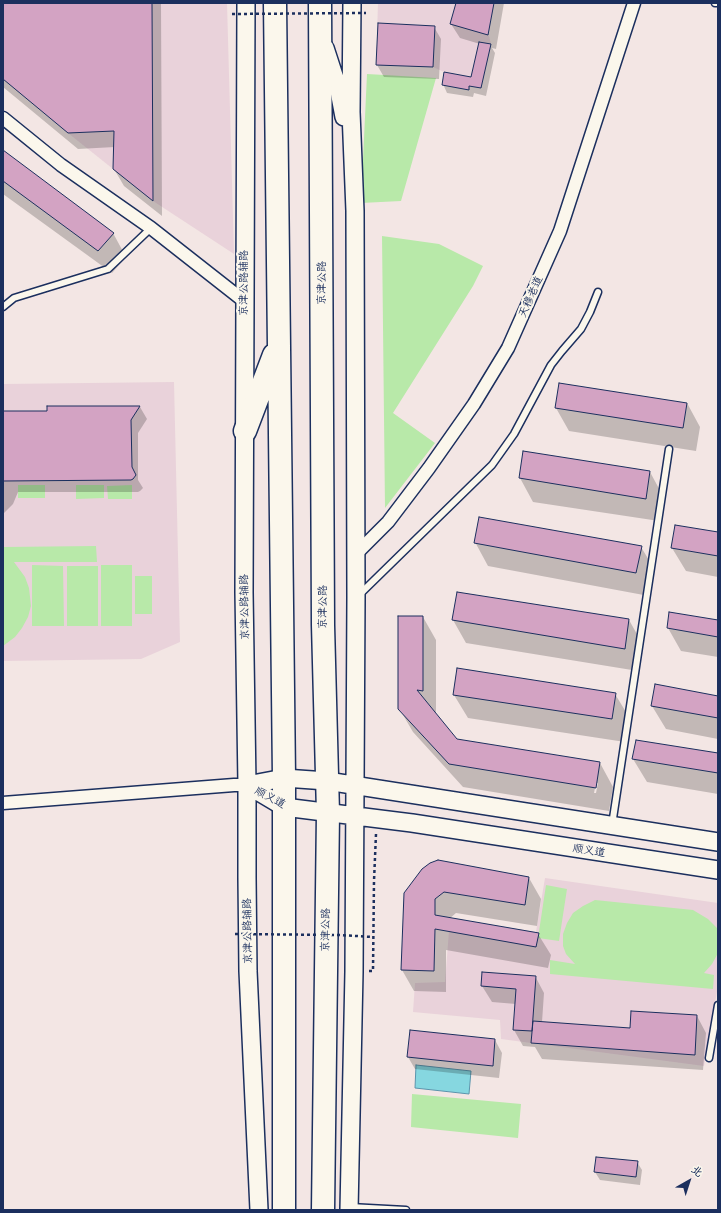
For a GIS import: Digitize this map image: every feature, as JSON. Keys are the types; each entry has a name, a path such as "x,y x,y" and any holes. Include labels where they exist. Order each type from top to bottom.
{"highway":[{"path":"275,3 284,778 284,1210"},
{"name":"京津公路","path":"320,3 323,625 328,813 323,1210"},
{"path":"244,431 278,345"},
{"path":"269,1210 284,1118"}],"street":[{"name":"京津公路辅路","path":"246,3 244,592 248,971 259,1210"},
{"path":"349,1208 354,972 356,597 354,168 351,112 352,3"},
{"name":"天穆老道","path":"356,554 388,522 429,468 474,404 508,348 560,231 634,3"},
{"path":"320,35 339,91 354,168"},
{"path":"3,118 61,165 152,228 244,301"},
{"name":"顺义道","path":"247,786 284,778 327,781 718,842"},
{"path":"3,803 234,785 247,786"},
{"name":"顺义道","path":"247,786 284,807 412,823 718,870"}],"lane":[{"path":"3,307 14,298 108,269 152,228"},
{"path":"356,597 492,465 514,434 552,364 581,329 598,292"},
{"path":"612,825 669,449"},
{"path":"709,1058 718,1005"},
{"path":"349,1208 406,1210"}],"path":[{"path":"232,14 366,13"},
{"path":"373,971 374,881 377,819"},
{"path":"235,934 339,935 373,937"}],"shaded area":[{"path":"3,3 227,3 234,254 153,201 3,79"},
{"path":"378,3 494,3 488,32 491,44 481,88 470,86 469,90 442,85 444,72 433,67 376,65"},
{"path":"174,382 180,642 141,659 3,661 3,384"},
{"path":"545,878 718,903 718,986 704,1066 501,1039 500,1020 413,1012 415,983 445,982 450,918 536,932"}],"green space":[{"path":"367,74 436,78 401,201 361,203"},
{"path":"382,236 439,244 483,266 473,286 393,413 435,443 385,508"},
{"path":"18,485 45,485 45,498 18,498"},
{"path":"76,485 104,485 104,498 76,499"},
{"path":"132,485 132,499 108,499 107,486"},
{"path":"96,546 97,562 14,562 25,577 29,588 31,606 28,617 22,628 15,637 3,646 3,547"},
{"path":"32,565 63,566 64,626 32,626"},
{"path":"101,565 132,565 132,626 101,626"},
{"path":"67,566 98,566 98,626 67,626"},
{"path":"135,576 152,576 152,614 135,614"},
{"path":"546,885 567,889 559,941 538,938"},
{"path":"595,900 693,910 708,919 717,928 718,933 718,953 712,964 704,973 714,975 713,989 550,974 550,960 575,964 566,954 563,946 563,934 573,913"},
{"path":"412,1094 521,1104 518,1138 411,1127"}],"water":[{"path":"416,1065 471,1071 469,1094 415,1088"}],"building":[{"path":"3,3 152,3 153,201 113,169 114,131 68,133 3,79"},
{"path":"456,3 494,3 488,35 450,24"},
{"path":"378,23 435,26 433,67 376,65"},
{"path":"479,42 491,44 481,88 469,86 469,90 442,85 444,72 471,77"},
{"path":"3,150 114,233 98,251 3,181"},
{"path":"559,383 687,403 683,428 555,408"},
{"path":"47,406 140,406 131,420 132,467 136,475 133,479 3,481 3,411 47,411"},
{"path":"523,451 650,471 646,499 519,478"},
{"path":"479,517 642,546 636,573 474,543"},
{"path":"675,525 718,532 718,556 671,548"},
{"path":"457,592 629,619 625,649 452,620"},
{"path":"669,612 718,620 718,637 667,628"},
{"path":"398,616 423,616 423,691 417,690 457,739 600,762 596,788 449,764 398,709"},
{"path":"457,668 616,693 612,719 453,695"},
{"path":"655,684 718,696 718,718 651,706"},
{"path":"636,740 718,753 718,773 632,759"},
{"path":"438,860 529,877 525,905 444,892 435,899 435,915 539,933 536,947 435,929 434,971 401,970 404,893 422,869 430,863"},
{"path":"482,972 536,976 532,1031 513,1030 516,989 481,986"},
{"path":"631,1011 697,1015 695,1055 531,1043 533,1021 630,1028"},
{"path":"410,1030 495,1039 493,1066 407,1057"},
{"path":"596,1157 638,1161 636,1177 594,1172"}]}
